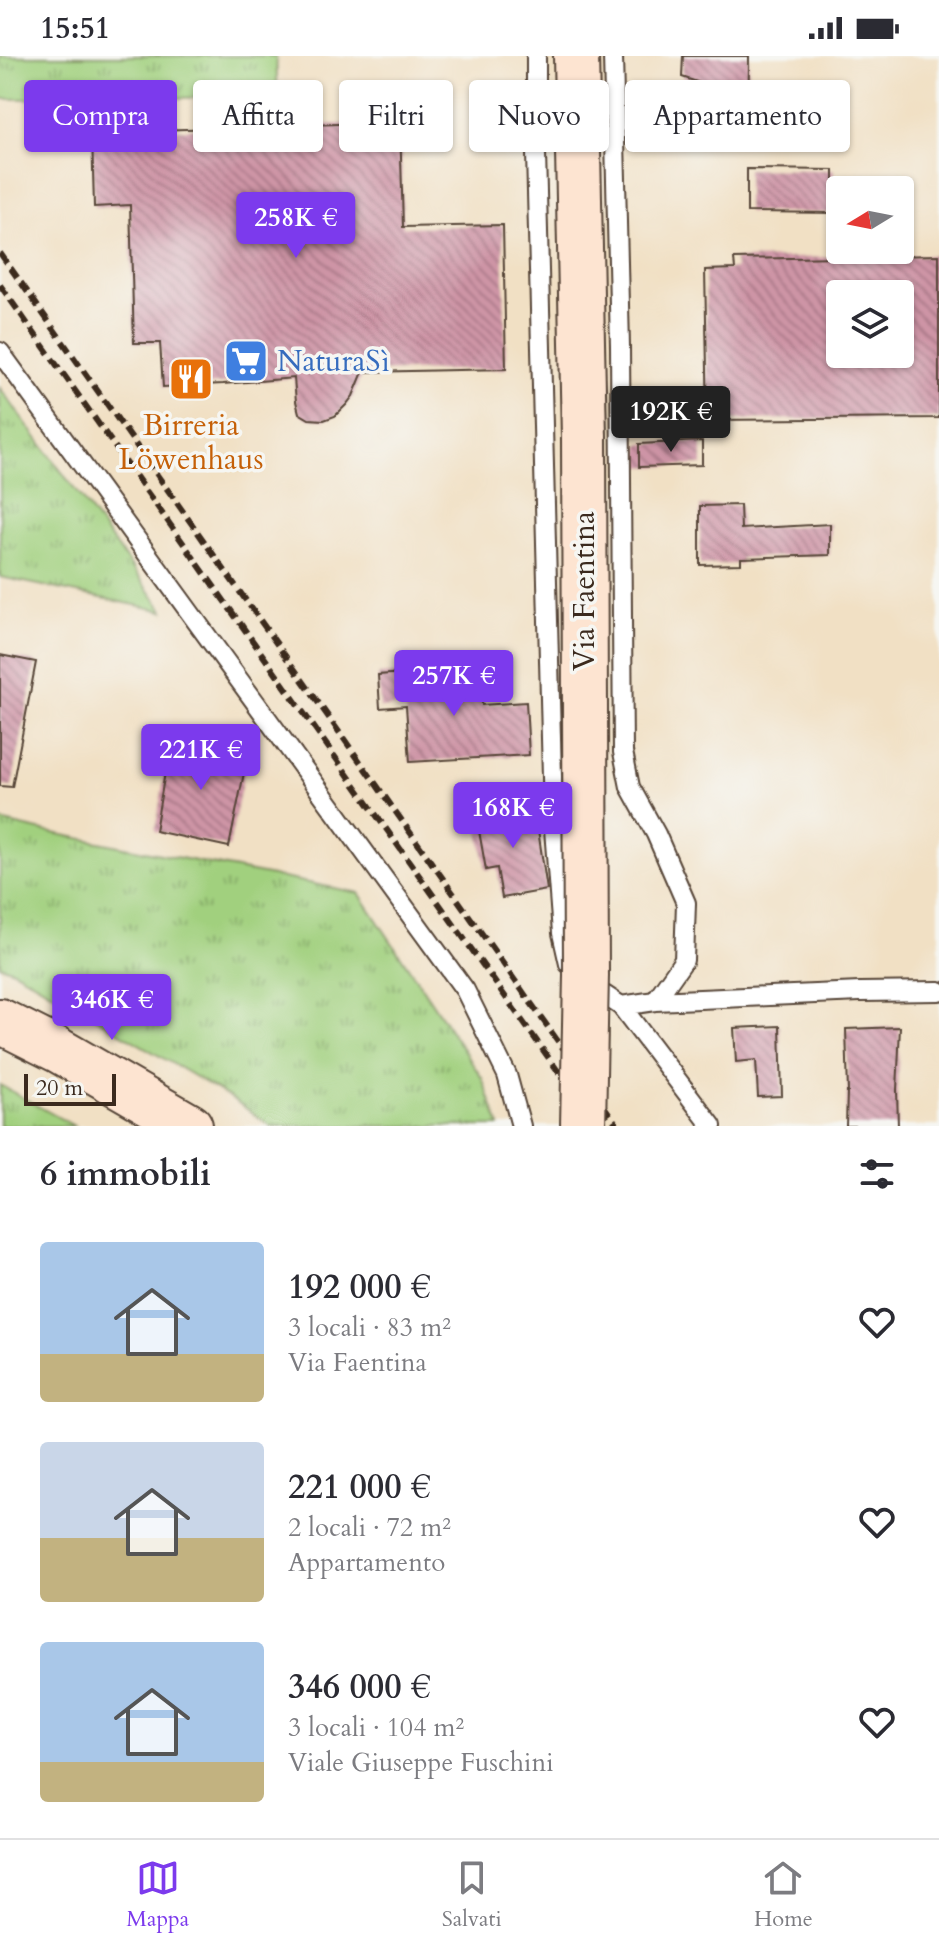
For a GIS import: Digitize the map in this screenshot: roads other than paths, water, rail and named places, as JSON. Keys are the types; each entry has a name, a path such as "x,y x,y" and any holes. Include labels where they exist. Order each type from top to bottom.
{"main road":[{"name":"Via Faentina","path":"576,56 584,438 586,975 583,1126"},
{"path":"0,1021 58,1050 190,1126"}],"lane":[{"path":"536,56 553,800 562,933 572,973 621,1006 712,1126"},
{"path":"613,56 620,346 623,752 630,787 656,834 686,903 684,960 655,1001"},
{"path":"0,352 465,990 507,1075 521,1126"},
{"path":"621,1006 655,1001 939,991"}],"railway":[{"path":"0,253 618,1126"},
{"path":"0,285 597,1126"}],"place":[{"name":"NaturaSì","path":"246,361"},
{"name":"Birreria Löwenhaus","path":"191,379"}]}
